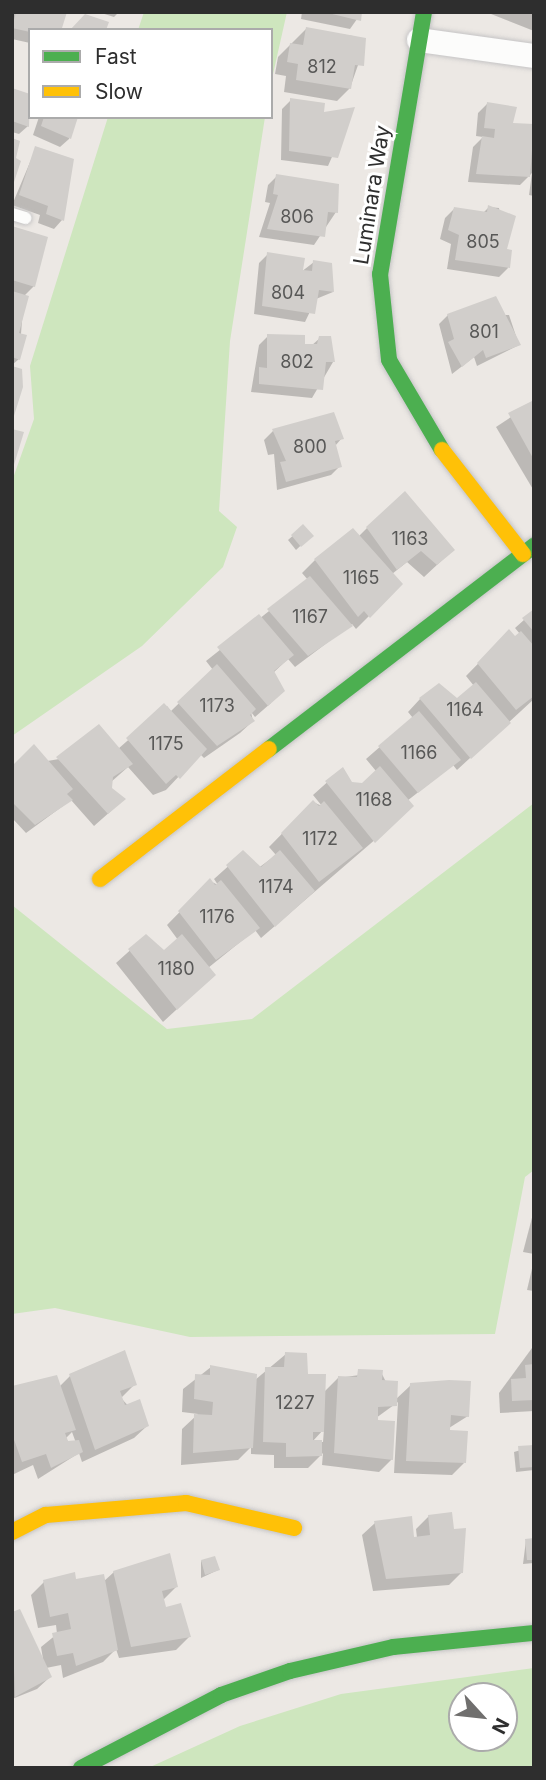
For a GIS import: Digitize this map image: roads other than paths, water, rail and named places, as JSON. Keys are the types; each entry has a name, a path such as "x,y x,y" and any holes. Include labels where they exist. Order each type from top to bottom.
{"street":[{"name":"Luminara Way","path":"424,12 380,274 389,360 424,426 528,550"},
{"path":"419,40 534,56"},
{"path":"100,879 528,550"},
{"path":"12,1532 46,1515 186,1503 294,1528"},
{"path":"81,1768 221,1695 290,1671 393,1647 534,1633"}]}
